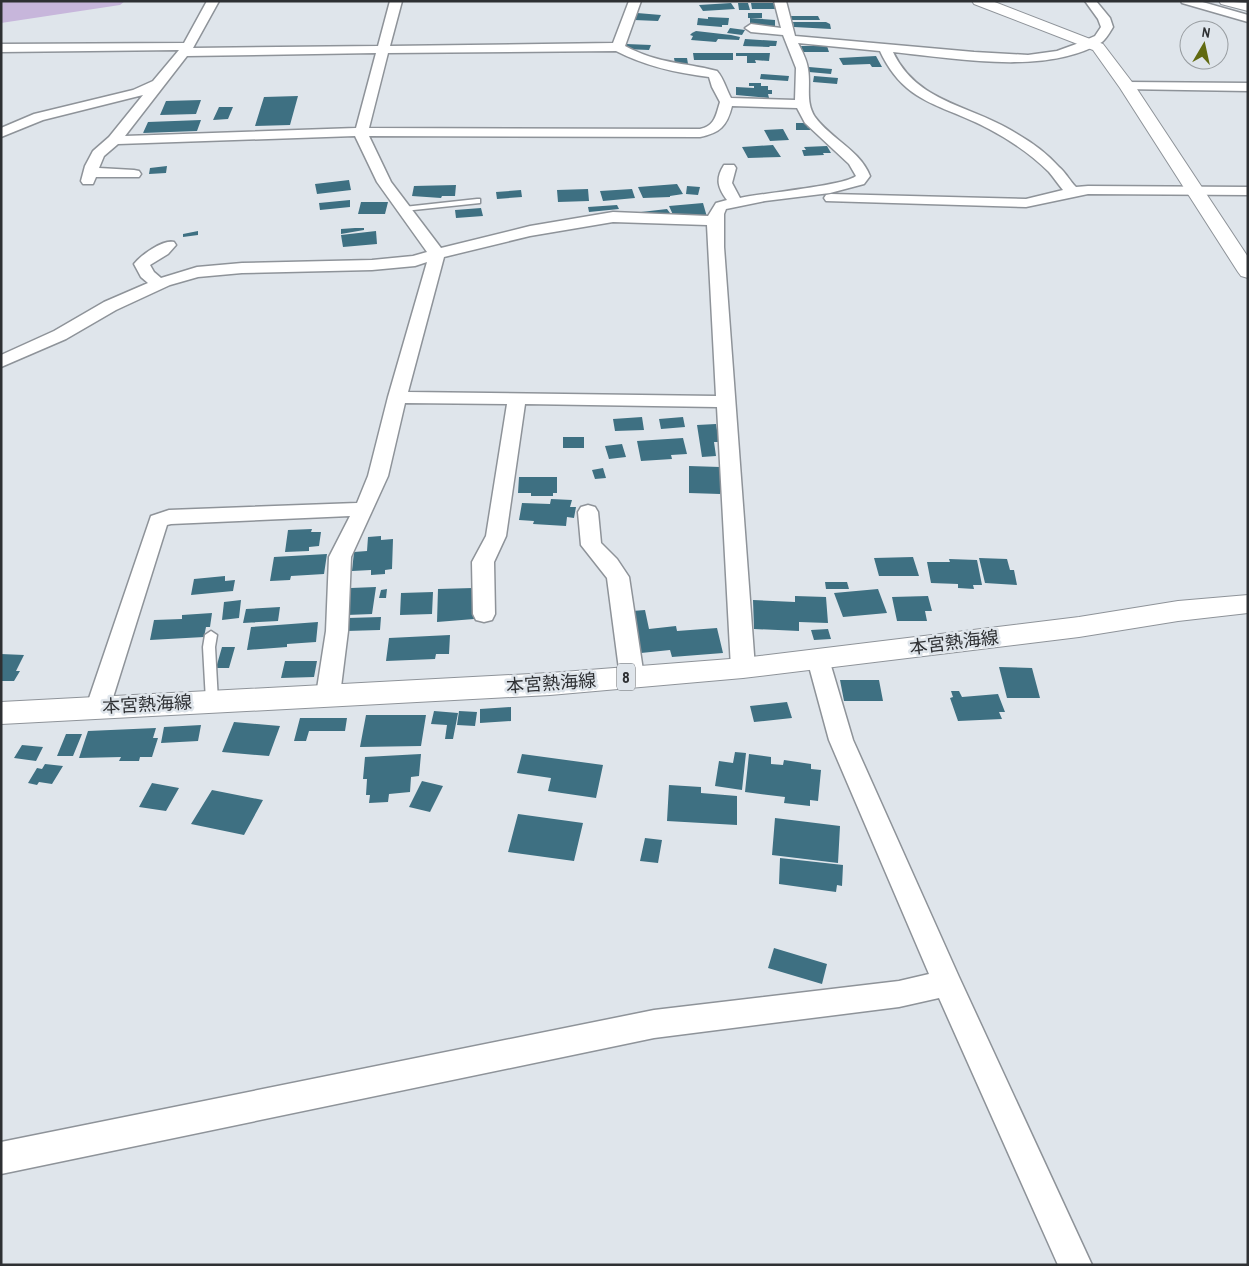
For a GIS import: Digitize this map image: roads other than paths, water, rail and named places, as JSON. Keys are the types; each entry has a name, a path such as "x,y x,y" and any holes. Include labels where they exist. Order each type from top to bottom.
{"main road":[{"path":"979,1 1091,43 1104,54 1127,86 1248,272"},
{"path":"1226,1 1248,7"},
{"name":"本宮熱海線","path":"1,713 550,684 742,668 1079,627 1178,611 1248,604"}],"street":[{"path":"134,174 89,177 98,154 114,140 140,109 185,49 213,1"},
{"path":"396,1 361,132 366,150 404,209 437,254"},
{"path":"618,48 635,1"},
{"path":"742,668 716,221 718,209 721,206 765,197 854,184 862,179 860,168 810,120 802,104 802,68 780,1"},
{"path":"751,28 885,48 1028,59 1059,54 1099,39 1107,27 1104,18 1090,1"},
{"path":"1186,1 1248,18"},
{"path":"1,48 180,46 185,49 383,50 618,48 639,59 670,68 713,74 718,79 718,87 727,102"},
{"path":"885,48 889,59 898,73 923,96 993,125 1011,136 1052,168 1059,175 1064,185 1072,191"},
{"path":"1,133 39,117 138,93 158,84"},
{"path":"1127,86 1248,87"},
{"path":"727,102 802,104"},
{"path":"114,140 361,132 700,133 711,131 719,125 727,102"},
{"path":"729,168 724,176 725,188 741,203 858,197 1026,204 1072,191 1248,191"},
{"path":"1,362 60,335 82,320 110,306 181,276 197,272 242,268 395,264 415,261 563,224 613,217 716,221"},
{"path":"159,285 146,274 142,264 146,259 164,250 168,245"},
{"path":"328,695 338,631 340,557 378,476 397,397 437,254"},
{"path":"397,397 726,402"},
{"path":"484,614 483,562 496,536 517,399"},
{"path":"98,707 158,522 169,516 364,509"},
{"path":"588,512 591,545 609,564 618,577 632,677"},
{"path":"818,659 841,740 947,983 1075,1265"},
{"path":"1,1158 654,1024 899,994 947,983"}],"lane":[{"path":"404,209 477,202"},
{"path":"211,635 209,646 212,701"}]}
